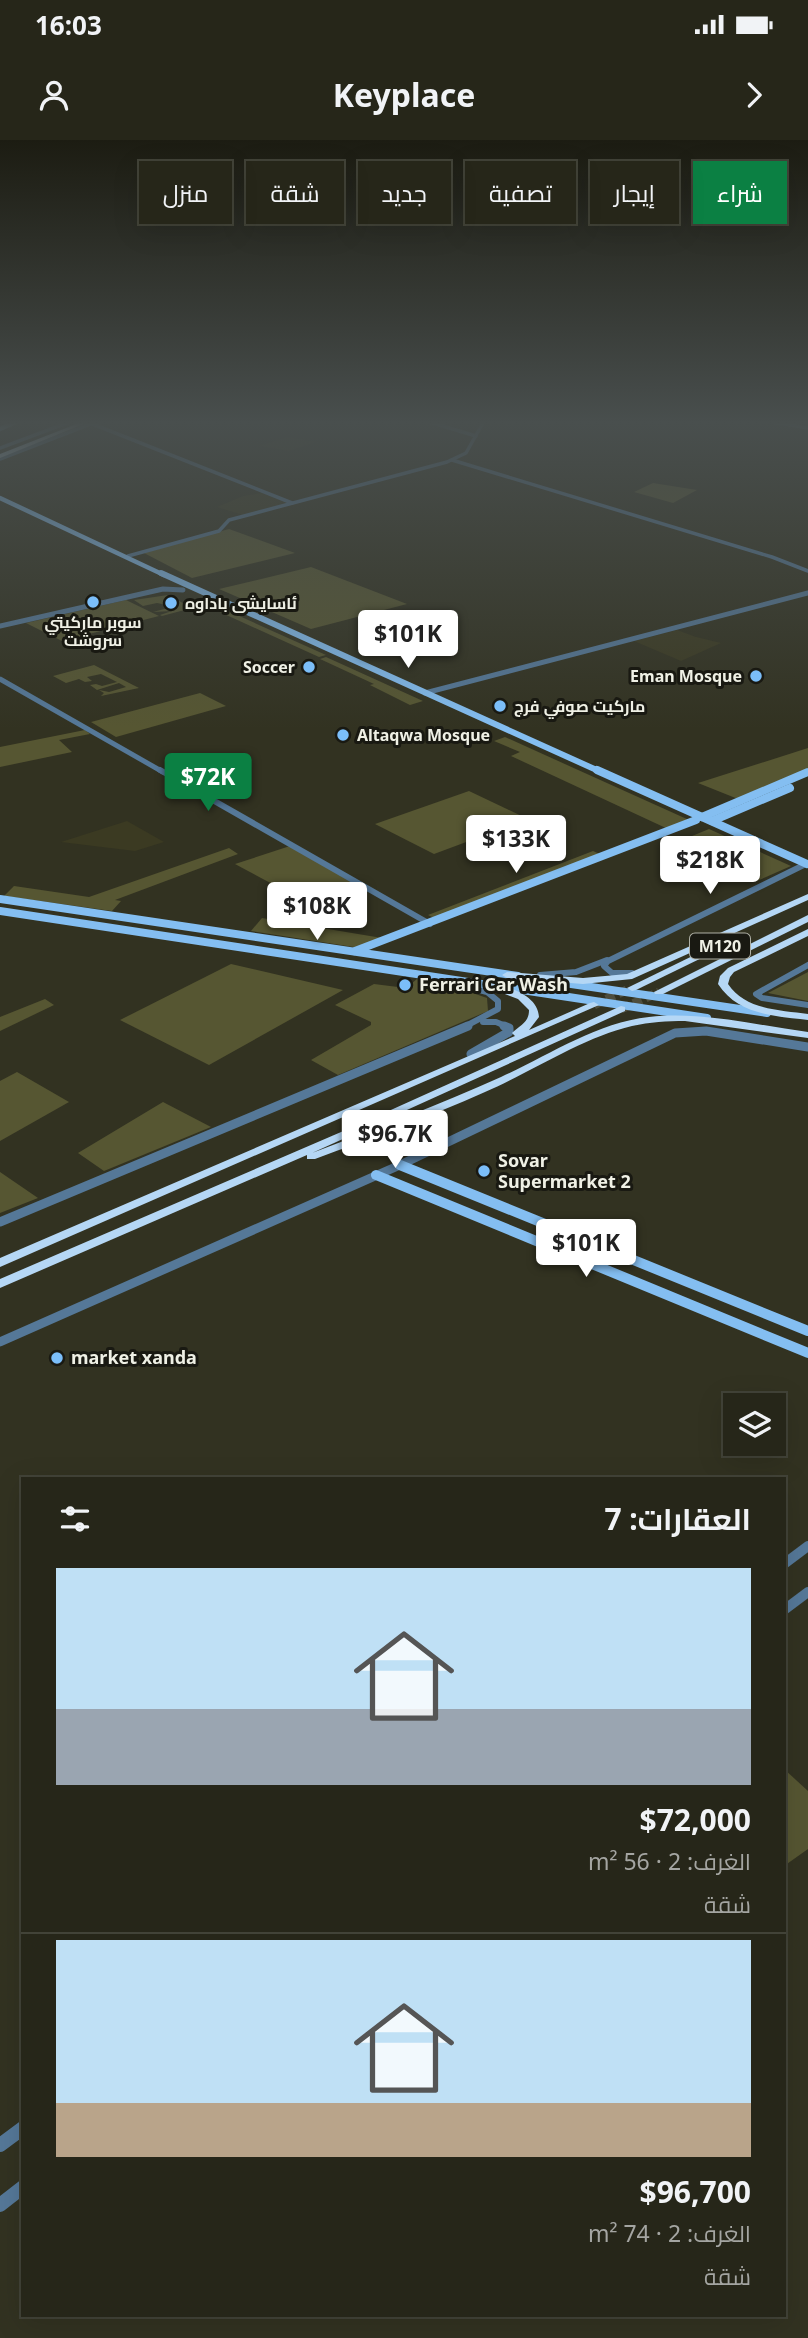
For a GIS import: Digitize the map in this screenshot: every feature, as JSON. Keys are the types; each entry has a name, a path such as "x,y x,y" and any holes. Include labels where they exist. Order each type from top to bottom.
{"highway":[{"path":"507,975 583,981 637,975 808,900"},
{"name":"M120","path":"632,988 808,900"},
{"name":"M120","path":"659,992 808,918"},
{"path":"808,932 731,970 725,976 723,984 729,994 741,1003 808,1018"},
{"path":"140,1203 525,1029 534,1017 533,1008 515,993 491,985"},
{"path":"0,1263 594,1005"},
{"path":"0,1283 621,1009"},
{"path":"192,1200 435,1111 626,1024 680,1018 808,1034"}],"main road":[{"path":"52,524 152,575 373,672 545,752 805,865"},
{"path":"53,524 128,556 183,590 195,593"},
{"path":"373,672 594,768 704,821"},
{"path":"475,715 487,712"},
{"path":"528,739 540,734"},
{"path":"545,752 554,750"},
{"path":"594,768 607,764"},
{"path":"704,821 808,772"},
{"path":"379,952 808,780"},
{"path":"340,951 369,947 543,884"},
{"path":"0,900 808,1018"},
{"path":"0,911 808,1034"},
{"path":"269,940 305,950 300,955 291,955"},
{"path":"369,947 398,959"},
{"path":"400,1165 808,1331"},
{"path":"376,1175 808,1353"},
{"path":"413,1191 406,1185 408,1178 418,1175 430,1177"}],"street":[{"path":"128,556 219,531 226,524"},
{"path":"660,524 808,571"},
{"path":"161,577 166,584 163,589"},
{"path":"0,626 163,589 183,590"},
{"path":"425,693 808,593"},
{"path":"0,679 430,924"},
{"path":"682,954 626,974 615,974 604,966 608,961 805,865"},
{"path":"476,970 562,975 584,970 632,949"},
{"path":"808,965 756,994 766,999 808,1005"},
{"path":"0,1222 452,1033 493,1014 498,1009 498,1001 486,992 421,975"},
{"path":"452,1033 488,1021 509,1027 509,1032 504,1036 471,1054"},
{"path":"0,1342 400,1165 675,1033 706,1031 808,1047"},
{"path":"786,1562 808,1546"},
{"path":"786,1608 808,1592"},
{"path":"0,2144 21,2129"},
{"path":"0,2204 21,2188"}],"shaded area":[{"path":"229,529 295,553 192,578 144,553"},
{"path":"311,567 407,604 311,629 219,589"},
{"path":"168,595 192,608 162,616 160,615 172,611 153,612 168,608 167,605 157,603 143,606 134,600"},
{"path":"126,600 159,616 62,641 26,623"},
{"path":"217,606 326,655 319,657 211,608"},
{"path":"677,630 721,643 681,661 634,641"},
{"path":"326,657 423,701 410,705 370,685 374,684 320,659"},
{"path":"94,665 139,688 101,696 104,693 99,690 109,692 126,687 119,683 97,690 90,685 102,686 117,682 101,674 87,677 92,681 79,679 66,683 53,676"},
{"path":"200,693 226,706 116,737 91,722"},
{"path":"85,730 90,734 59,740 72,752 0,767 0,747"},
{"path":"505,737 689,820 668,829 511,756 520,752 494,741"},
{"path":"808,748 808,770 738,799 698,783"},
{"path":"469,791 528,819 434,854 375,824"},
{"path":"127,821 164,842 135,851 61,842"},
{"path":"709,829 791,866 757,881 675,843"},
{"path":"290,846 356,884 278,887 235,864"},
{"path":"229,848 238,854 115,900 121,901 112,911 4,896 14,886 89,897"},
{"path":"593,851 602,855 436,919 428,915"},
{"path":"262,918 388,939 360,948 251,931"},
{"path":"231,964 343,990 209,1065 120,1020"},
{"path":"808,972 808,1001 768,993"},
{"path":"417,979 487,998 488,1011 338,1075 311,1060 371,1025 371,1022 335,1005 374,984 406,988"},
{"path":"45,999 54,1005 0,1031 0,1017"},
{"path":"17,1072 69,1102 0,1141 0,1081"},
{"path":"163,1102 211,1127 104,1171 78,1153"},
{"path":"0,1172 38,1198 0,1213"},
{"path":"786,1771 808,1791 808,1849 786,1865"}],"tunnel":[{"path":"594,1005 631,988"},
{"path":"621,1009 659,992"}],"place":[{"name":"سوبر ماركيتي سروشت","path":"93,602"},
{"name":"ئاسايشى باداوه","path":"171,603"},
{"name":"Soccer","path":"309,667"},
{"name":"Eman Mosque","path":"756,676"},
{"name":"ماركيت صوفي فرج","path":"500,706"},
{"name":"Altaqwa Mosque","path":"343,735"},
{"name":"Ferrari Car Wash","path":"405,985"},
{"name":"Sovar Supermarket 2","path":"484,1171"},
{"name":"market xanda","path":"57,1358"}]}
